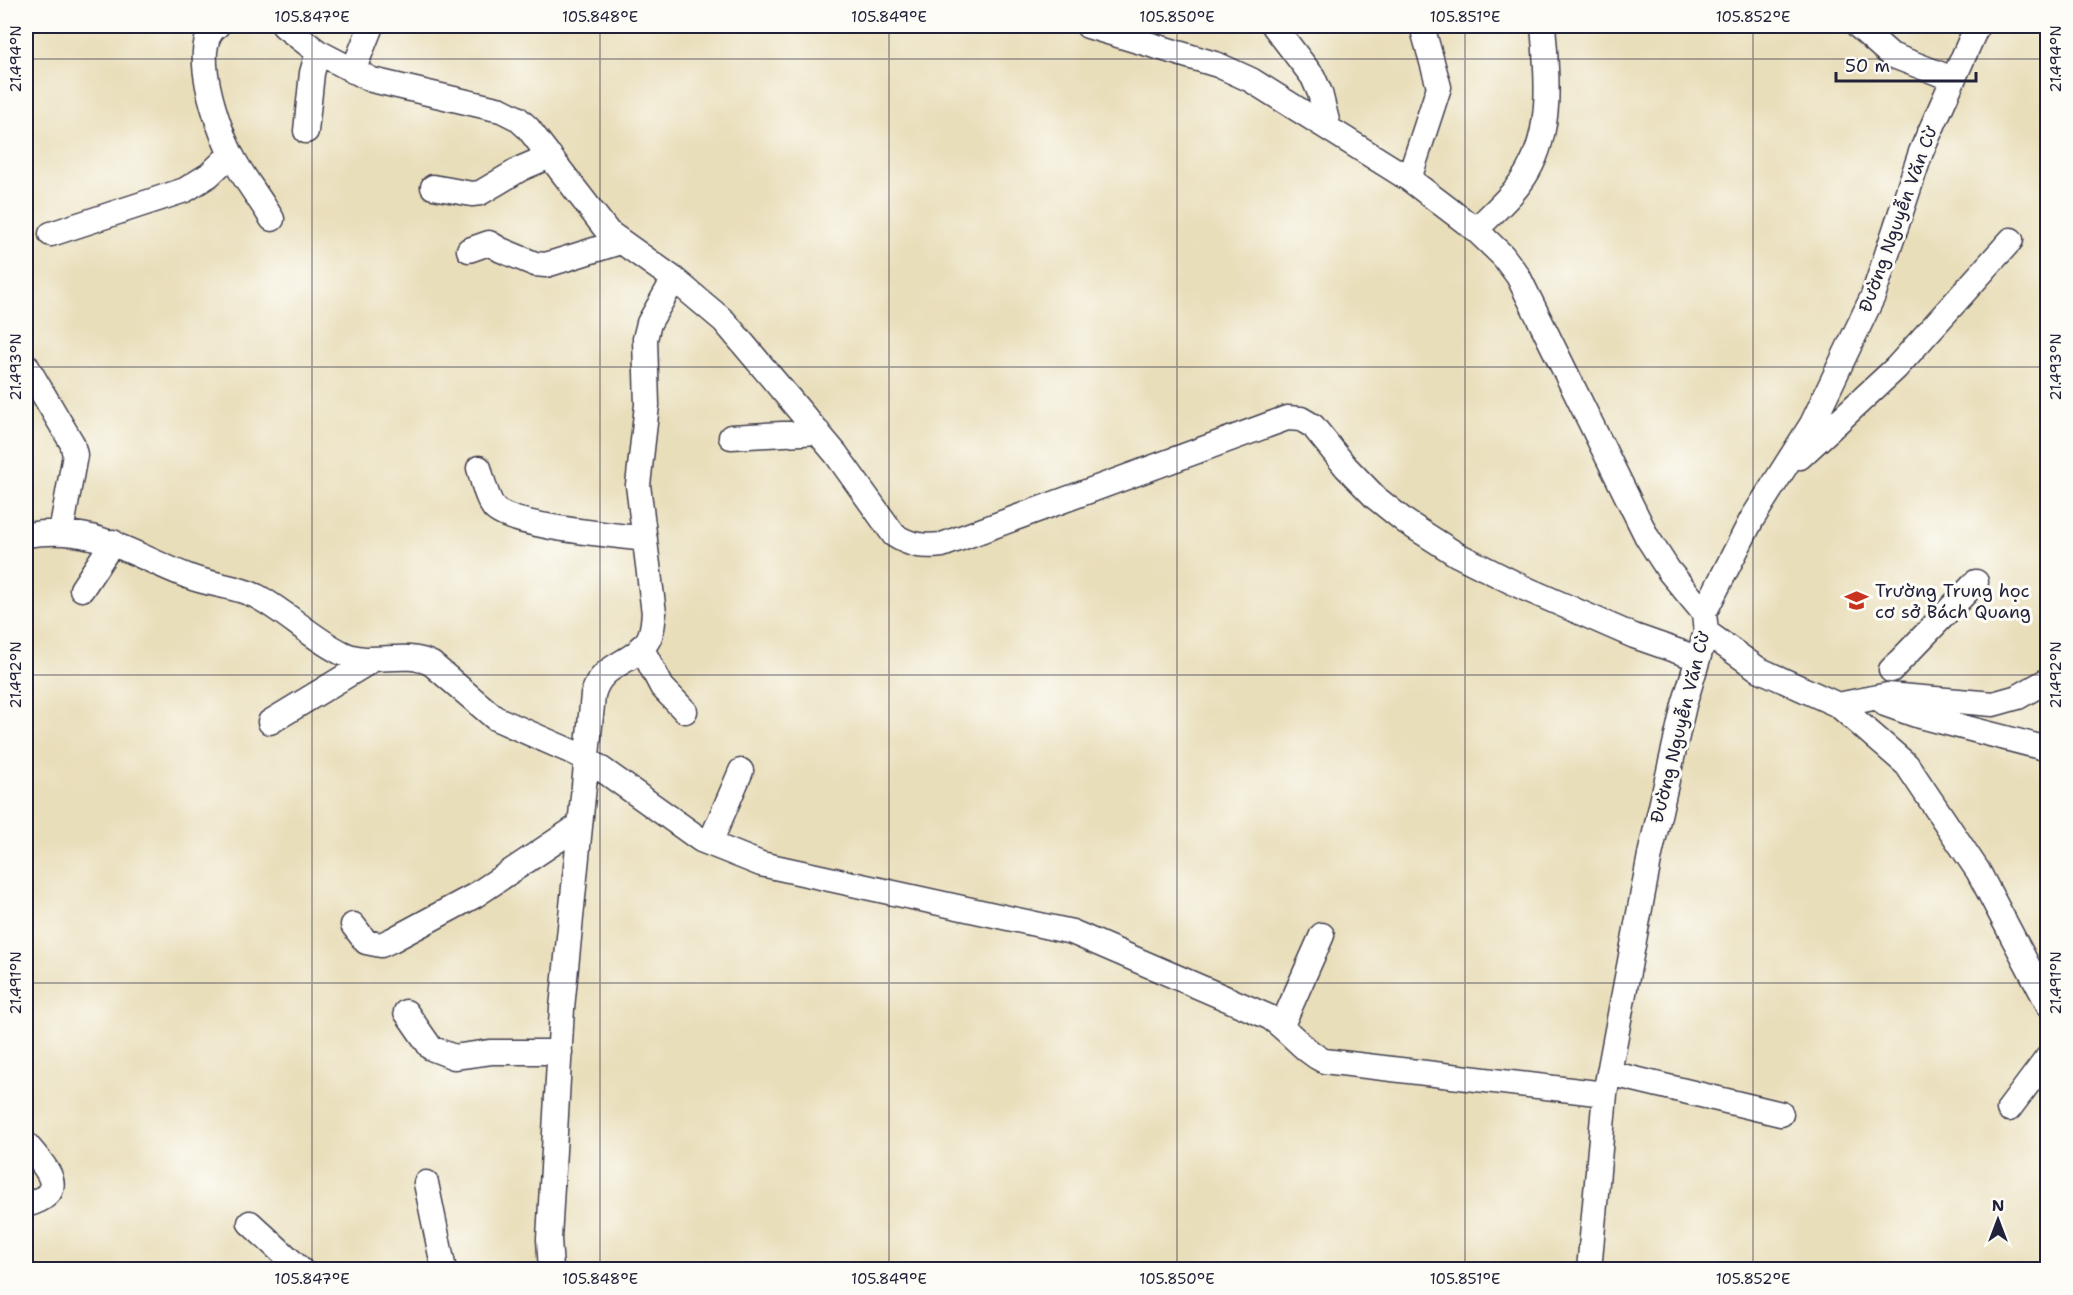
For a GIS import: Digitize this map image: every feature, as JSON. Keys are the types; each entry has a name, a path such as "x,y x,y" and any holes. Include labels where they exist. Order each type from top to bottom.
{"street":[{"path":"217,26 206,43 205,61 213,112 231,154 272,219"},
{"path":"284,26 318,52 372,80 501,110 517,118 550,156 598,222 620,243 674,279 724,321 818,432 894,535 907,543 923,547 942,545 1287,418 1301,419 1313,426 1346,467 1376,498 1406,522 1456,554 1524,588 1634,636 1697,658"},
{"path":"353,71 371,26"},
{"path":"1088,26 1235,72 1409,179 1476,230 1503,256 1518,276 1647,537 1705,623 1758,669 1838,705 1907,765 1988,887 2048,1004"},
{"path":"1274,26 1313,77 1320,93 1329,129"},
{"path":"1409,179 1439,87 1422,26"},
{"path":"1476,230 1528,171 1537,149 1548,95 1543,26"},
{"path":"1858,26 1891,55 1953,79"},
{"name":"Đường Nguyễn Văn Cừ","path":"1589,1269 1607,1083 1650,855 1674,745 1705,623 1752,519 1812,424 1873,296 1921,152 1977,26"},
{"path":"306,131 312,73 318,52"},
{"path":"51,234 184,190 209,175 231,154"},
{"path":"433,187 472,194 480,193 522,168 550,156"},
{"path":"1776,478 1896,368 2011,240"},
{"path":"469,250 489,243 535,264 546,265 620,243"},
{"path":"551,1269 549,1239 560,1052 586,758 596,682 604,673 648,640 654,613 638,485 647,405 645,339 649,323 674,279"},
{"path":"26,365 72,443 75,455 61,532"},
{"path":"731,437 818,432"},
{"path":"479,468 489,499 495,509 505,516 565,528 645,539"},
{"path":"26,535 76,532 113,542 187,576 257,597 343,654 359,659 406,656 420,658 432,664 495,718 586,758 710,843 761,864 1072,932 1269,1017 1282,1025 1313,1056 1324,1061 1607,1083 1781,1114"},
{"path":"82,589 113,542"},
{"path":"1838,705 1880,686 1976,582"},
{"path":"641,647 662,687 685,711"},
{"path":"270,722 374,659"},
{"path":"1880,686 1993,704 2018,697 2048,680"},
{"path":"1880,686 1916,715 2048,749"},
{"path":"710,843 741,771"},
{"path":"353,925 366,942 381,945 474,896 580,825"},
{"path":"1282,1025 1322,935"},
{"path":"406,1012 431,1048 454,1058 491,1052 560,1052"},
{"path":"2008,1109 2048,1057"},
{"path":"26,1144 51,1174 53,1183 51,1189 39,1201 26,1205"},
{"path":"426,1183 444,1269"},
{"path":"250,1223 301,1269"}],"place":[{"name":"Trường Trung học cơ sở Bách Quang","path":"1857,601"}]}
